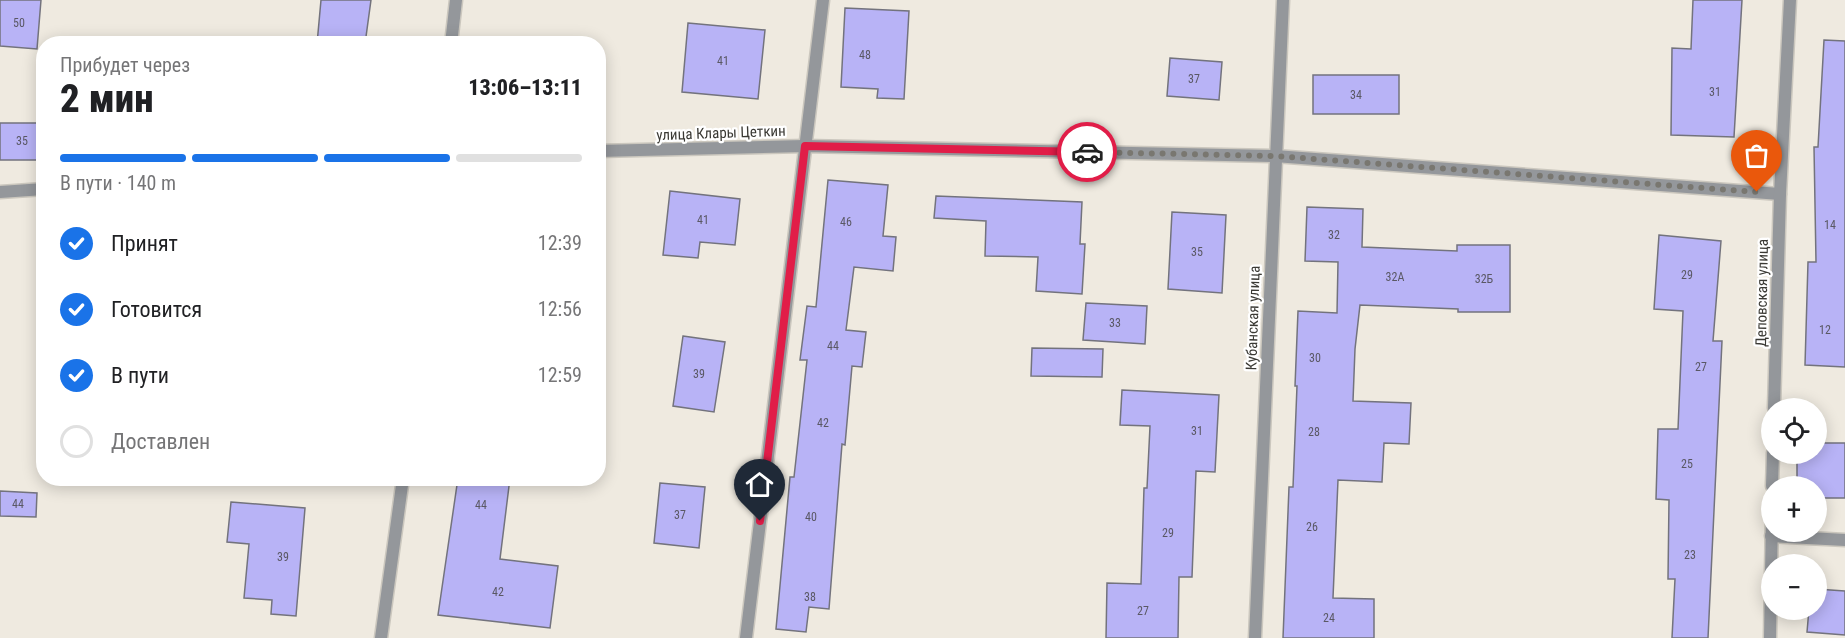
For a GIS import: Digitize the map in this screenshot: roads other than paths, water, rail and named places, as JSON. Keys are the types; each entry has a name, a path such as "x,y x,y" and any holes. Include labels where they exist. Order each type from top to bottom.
{"street":[{"path":"452,36 456,0"},
{"path":"746,638 823,0"},
{"name":"Кубанская улица","path":"1255,638 1275,156 1284,0"},
{"name":"Деповская улица","path":"1774,398 1780,194 1790,0"},
{"name":"улица Клары Цеткин","path":"606,151 805,146 1275,156 1780,194"},
{"path":"0,192 36,190"},
{"path":"381,638 402,486"},
{"path":"1827,539 1845,540"},
{"path":"1770,638 1771,542"}]}
